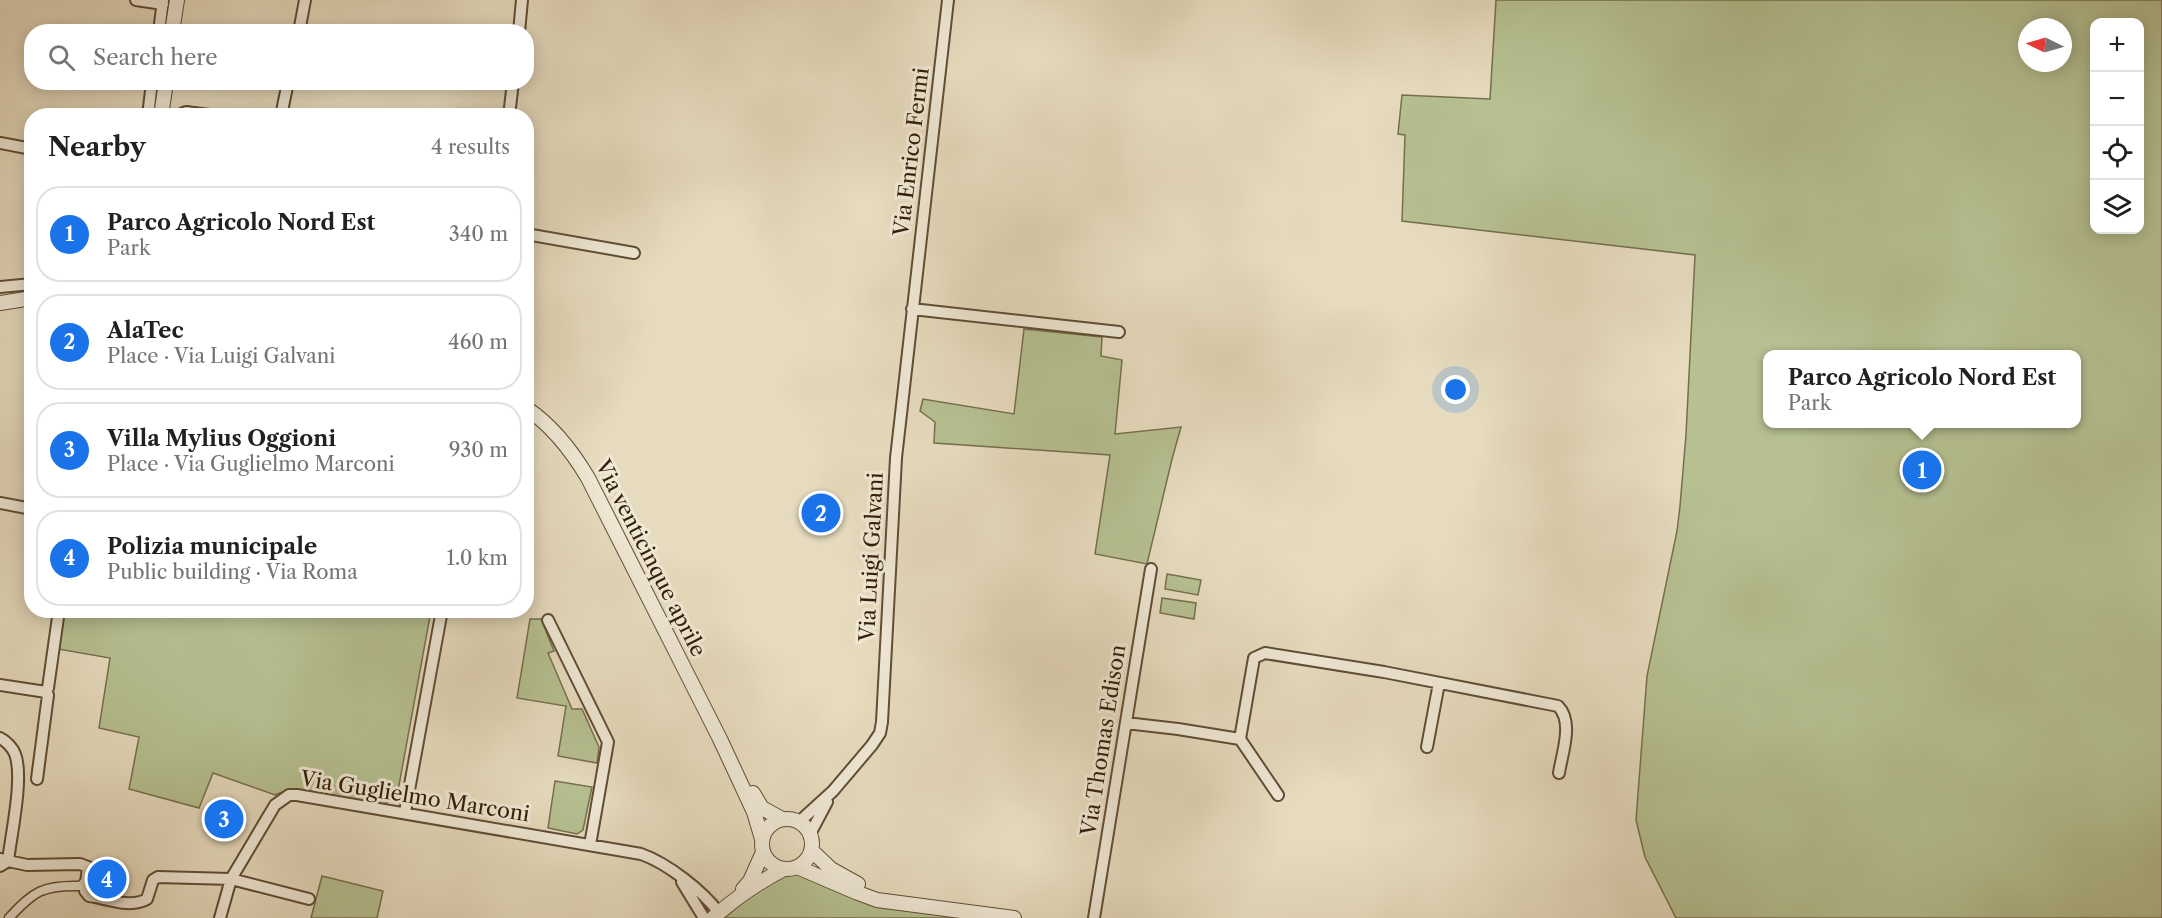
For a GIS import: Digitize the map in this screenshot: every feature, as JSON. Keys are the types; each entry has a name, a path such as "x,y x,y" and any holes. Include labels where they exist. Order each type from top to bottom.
{"street":[{"path":"136,0 168,1"},
{"path":"300,24 305,0"},
{"path":"520,24 522,0"},
{"name":"Via Enrico Fermi","path":"912,309 948,0"},
{"path":"161,24 168,1"},
{"path":"168,1 171,24"},
{"path":"149,108 151,90"},
{"path":"162,108 165,90"},
{"path":"283,108 286,90"},
{"path":"509,108 512,90"},
{"path":"0,142 24,147"},
{"path":"534,235 634,253"},
{"path":"0,287 24,285"},
{"path":"0,303 24,299"},
{"path":"912,309 1119,332"},
{"name":"Via Luigi Galvani","path":"799,822 833,791 877,739 882,722 896,458 912,309"},
{"name":"Via venticinque aprile","path":"534,414 562,440 588,478 720,739 753,812 763,846"},
{"path":"0,503 24,508"},
{"name":"Via Thomas Edison","path":"1094,918 1151,569"},
{"path":"38,779 48,695 46,692 58,618"},
{"path":"405,812 441,618"},
{"path":"548,620 608,742 590,845"},
{"path":"1278,795 1240,740 1254,658 1265,653 1558,706 1564,712 1567,721 1559,773"},
{"path":"1427,747 1439,683"},
{"path":"0,685 46,692"},
{"path":"1126,723 1240,740"},
{"path":"0,738 6,741 15,753 18,769 3,862 27,865 80,864 88,867 86,891 89,896 133,903 147,899 153,880 158,877 231,879 309,899"},
{"name":"Via venticinque aprile","path":"720,739 762,808 782,819"},
{"name":"Via Luigi Galvani","path":"810,834 833,791"},
{"name":"Via Guglielmo Marconi","path":"220,918 231,879 275,805 289,795 405,812 641,854 654,858 702,893 716,915"},
{"path":"736,898 750,881 769,826 782,819 799,822 810,834 812,850 831,869 855,883 929,906"},
{"path":"763,846 771,864 791,868 867,897 898,904 1014,918"},
{"path":"716,915 757,883 806,860 812,850"},
{"name":"Via Guglielmo Marconi","path":"676,875 704,918"},
{"path":"9,918 25,901 46,888 80,886 88,879"}],"green space":[{"path":"1496,0 2162,0 2162,918 1676,918 1645,857 1636,820 1647,676 1677,531 1680,506 1695,255 1402,221 1405,135 1398,134 1402,95 1490,99"},
{"path":"1024,329 1102,337 1101,356 1122,360 1115,434 1181,427 1147,564 1095,554 1110,455 934,443 935,422 920,411 923,399 1014,414"},
{"path":"1167,574 1201,580 1198,595 1165,589"},
{"path":"1162,598 1196,603 1194,619 1160,613"},
{"path":"62,618 430,618 397,796 383,805 290,789 275,795 213,773 199,808 129,789 139,737 99,728 110,658 58,649"},
{"path":"530,619 541,619 554,651 548,653 572,709 582,709 599,747 597,763 558,756 566,706 517,698"},
{"path":"555,781 592,787 583,830 577,834 548,828"},
{"path":"790,873 965,918 724,918 762,885 780,875"},
{"path":"322,876 383,891 377,918 311,918"}],"place":[{"name":"Parco Agricolo Nord Est","path":"1922,470"},
{"name":"AlaTec","path":"821,513"},
{"name":"Villa Mylius Oggioni","path":"224,819"},
{"name":"Polizia municipale","path":"107,879"}]}
